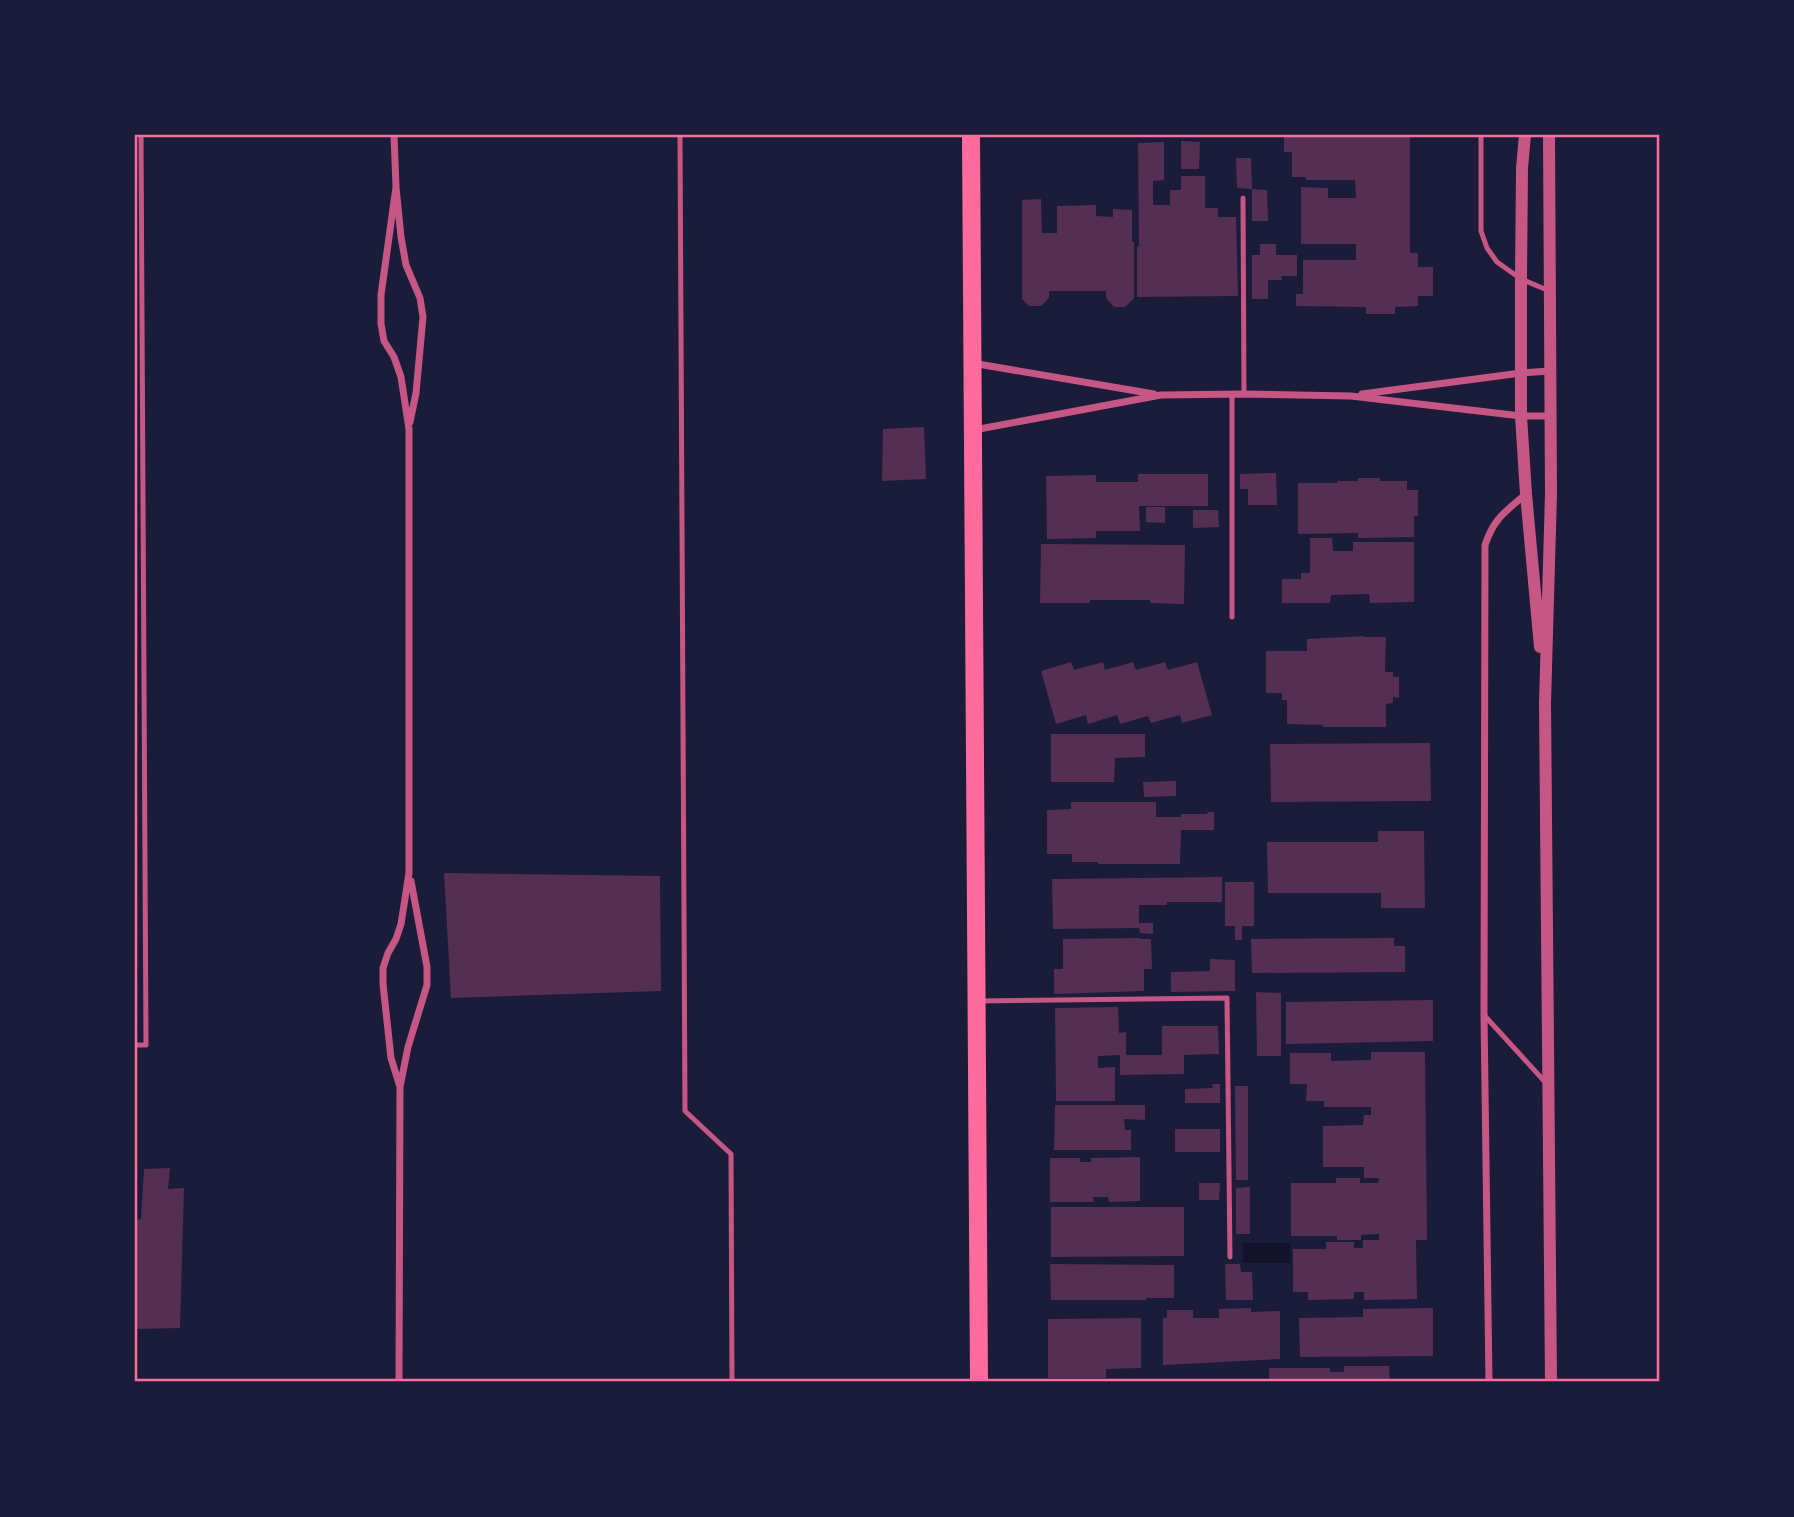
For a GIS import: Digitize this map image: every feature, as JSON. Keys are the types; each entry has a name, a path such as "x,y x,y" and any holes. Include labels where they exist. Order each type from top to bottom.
{"main road":[{"path":"971,135 979,1382"}],"street":[{"path":"394,135 396,187 406,265 419,298 423,317 409,429"},
{"path":"1525,135 1522,168 1521,416 1545,703"},
{"path":"1549,135 1552,416 1545,703 1551,1382"},
{"path":"396,187 382,295 381,324 384,341 394,357 401,377 409,429 409,873 401,924 383,968 383,984 391,1058 400,1087"},
{"path":"972,363 1161,395"},
{"path":"1351,396 1550,371"},
{"path":"974,430 1161,395 1351,396 1521,416 1552,416"},
{"path":"1489,1382 1483,1015 1485,545 1490,529 1501,515 1526,494"},
{"path":"398,1382 400,1087 408,1047 427,985 427,967 409,873"}],"lane":[{"path":"135,1045 146,1045 141,135"},
{"path":"680,135 685,1111 731,1154 732,1382"},
{"path":"1481,135 1481,231 1487,248 1497,262 1521,279 1550,291"},
{"path":"1243,198 1244,394"},
{"path":"1232,394 1232,617"},
{"path":"975,1001 1227,998 1230,1258"},
{"path":"1483,1015 1548,1085"}],"shaded area":[{"path":"1243,1243 1290,1243 1291,1263 1243,1263"}],"building":[{"path":"1284,135 1410,135 1410,253 1418,253 1418,267 1433,267 1433,296 1418,296 1418,306 1395,307 1395,314 1366,314 1366,307 1296,306 1296,294 1303,294 1303,260 1356,260 1356,244 1301,244 1301,187 1328,188 1328,198 1356,198 1355,180 1306,180 1306,177 1292,177 1292,152 1284,152"},
{"path":"1181,141 1200,142 1199,169 1181,169"},
{"path":"1164,142 1164,180 1153,181 1153,205 1170,205 1170,190 1181,190 1181,176 1205,176 1205,208 1218,208 1218,217 1236,217 1238,296 1137,297 1138,143"},
{"path":"1236,158 1251,158 1252,189 1237,188"},
{"path":"1252,189 1267,190 1268,221 1252,221"},
{"path":"1041,199 1042,233 1057,233 1057,206 1096,205 1096,216 1113,217 1113,209 1132,210 1134,298 1125,307 1114,307 1106,298 1106,291 1049,291 1049,298 1041,306 1029,306 1022,299 1022,200"},
{"path":"1260,244 1276,244 1276,255 1297,255 1297,276 1281,276 1282,280 1268,280 1268,299 1252,299 1252,255 1260,255"},
{"path":"924,427 926,479 882,481 883,429"},
{"path":"1276,473 1277,505 1248,505 1248,489 1240,489 1240,474"},
{"path":"1138,474 1208,474 1208,506 1139,506 1140,531 1096,531 1096,538 1047,539 1046,476 1096,475 1096,482 1138,482"},
{"path":"1358,478 1407,481 1407,490 1418,490 1418,516 1414,516 1414,537 1358,538 1358,533 1298,534 1298,483 1337,483 1358,481"},
{"path":"1146,507 1165,507 1165,523 1146,522"},
{"path":"1193,510 1218,510 1219,527 1193,528"},
{"path":"1310,538 1332,538 1333,551 1353,551 1353,542 1414,542 1414,602 1370,603 1369,594 1331,595 1330,603 1282,603 1282,579 1301,579 1301,573 1310,573"},
{"path":"1041,544 1185,545 1184,604 1150,603 1150,600 1040,603"},
{"path":"1386,637 1385,672 1393,672 1393,677 1399,677 1399,698 1393,697 1393,703 1386,704 1386,727 1287,724 1287,700 1282,700 1282,693 1266,693 1266,651 1307,651 1307,639"},
{"path":"1071,662 1074,670 1103,662 1105,670 1133,662 1136,670 1165,662 1168,670 1197,662 1212,715 1182,723 1180,715 1151,723 1148,716 1120,724 1117,715 1088,724 1086,715 1056,724 1041,671"},
{"path":"1051,734 1145,734 1145,757 1115,758 1114,782 1051,782"},
{"path":"1430,743 1431,801 1271,802 1270,744"},
{"path":"1176,781 1176,796 1144,797 1143,782"},
{"path":"1071,802 1156,802 1156,817 1181,817 1181,814 1214,812 1214,830 1181,830 1180,864 1072,862 1072,854 1047,854 1047,810 1071,809"},
{"path":"1378,831 1424,831 1425,908 1381,908 1381,893 1268,893 1267,842 1378,842"},
{"path":"444,873 660,876 661,991 451,998"},
{"path":"1222,877 1222,902 1139,905 1139,923 1153,923 1153,934 1140,933 1139,928 1053,929 1052,879"},
{"path":"1225,882 1254,882 1254,926 1242,926 1242,940 1235,940 1235,926 1225,926"},
{"path":"1394,938 1394,946 1405,946 1405,972 1252,973 1251,939"},
{"path":"1063,939 1151,939 1152,969 1144,969 1144,991 1054,994 1054,969 1063,969"},
{"path":"1210,959 1235,960 1235,991 1171,992 1171,972 1210,971"},
{"path":"1256,992 1281,993 1281,1056 1257,1056"},
{"path":"1433,1000 1433,1041 1286,1044 1286,1002"},
{"path":"1118,1007 1119,1033 1126,1032 1126,1055 1162,1055 1162,1026 1218,1026 1219,1054 1184,1055 1184,1074 1120,1075 1120,1055 1098,1056 1098,1068 1115,1067 1115,1101 1056,1101 1055,1008"},
{"path":"1371,1052 1425,1052 1427,1240 1416,1240 1417,1299 1364,1300 1364,1292 1354,1292 1354,1299 1308,1300 1308,1292 1293,1292 1293,1249 1326,1249 1326,1242 1354,1242 1354,1248 1363,1248 1363,1240 1379,1240 1379,1234 1361,1235 1361,1240 1337,1240 1337,1236 1291,1236 1291,1183 1336,1183 1336,1178 1360,1178 1360,1183 1378,1183 1379,1178 1364,1178 1364,1167 1323,1167 1323,1126 1363,1125 1364,1115 1371,1115 1371,1107 1324,1107 1324,1101 1306,1101 1307,1084 1290,1084 1290,1053 1331,1053 1331,1061 1371,1060"},
{"path":"1212,1084 1220,1084 1220,1103 1185,1103 1185,1089 1213,1088"},
{"path":"1235,1086 1248,1086 1248,1180 1236,1180"},
{"path":"1055,1105 1145,1105 1145,1120 1124,1119 1125,1130 1131,1130 1131,1150 1054,1150"},
{"path":"1175,1129 1220,1129 1220,1152 1175,1152"},
{"path":"1140,1157 1140,1201 1109,1202 1108,1197 1093,1197 1094,1202 1050,1202 1050,1158 1080,1158 1080,1162 1091,1162 1091,1158"},
{"path":"170,1168 168,1189 184,1188 180,1328 137,1329 137,1220 141,1219 144,1169"},
{"path":"1199,1183 1220,1183 1219,1200 1199,1200"},
{"path":"1250,1187 1250,1234 1236,1234 1236,1188"},
{"path":"1051,1207 1184,1207 1184,1256 1051,1257"},
{"path":"1050,1264 1174,1265 1174,1298 1051,1300"},
{"path":"1225,1264 1240,1264 1241,1272 1252,1272 1253,1300 1226,1300"},
{"path":"1251,1308 1251,1312 1280,1311 1280,1359 1163,1365 1163,1318 1167,1318 1167,1310 1193,1310 1193,1318 1219,1318 1219,1309"},
{"path":"1433,1308 1433,1356 1300,1357 1299,1318 1363,1317 1363,1309"},
{"path":"1141,1318 1141,1368 1106,1369 1106,1378 1048,1378 1048,1319"},
{"path":"1344,1366 1389,1366 1390,1382 1269,1382 1269,1368 1330,1368 1330,1372 1344,1372"}]}
